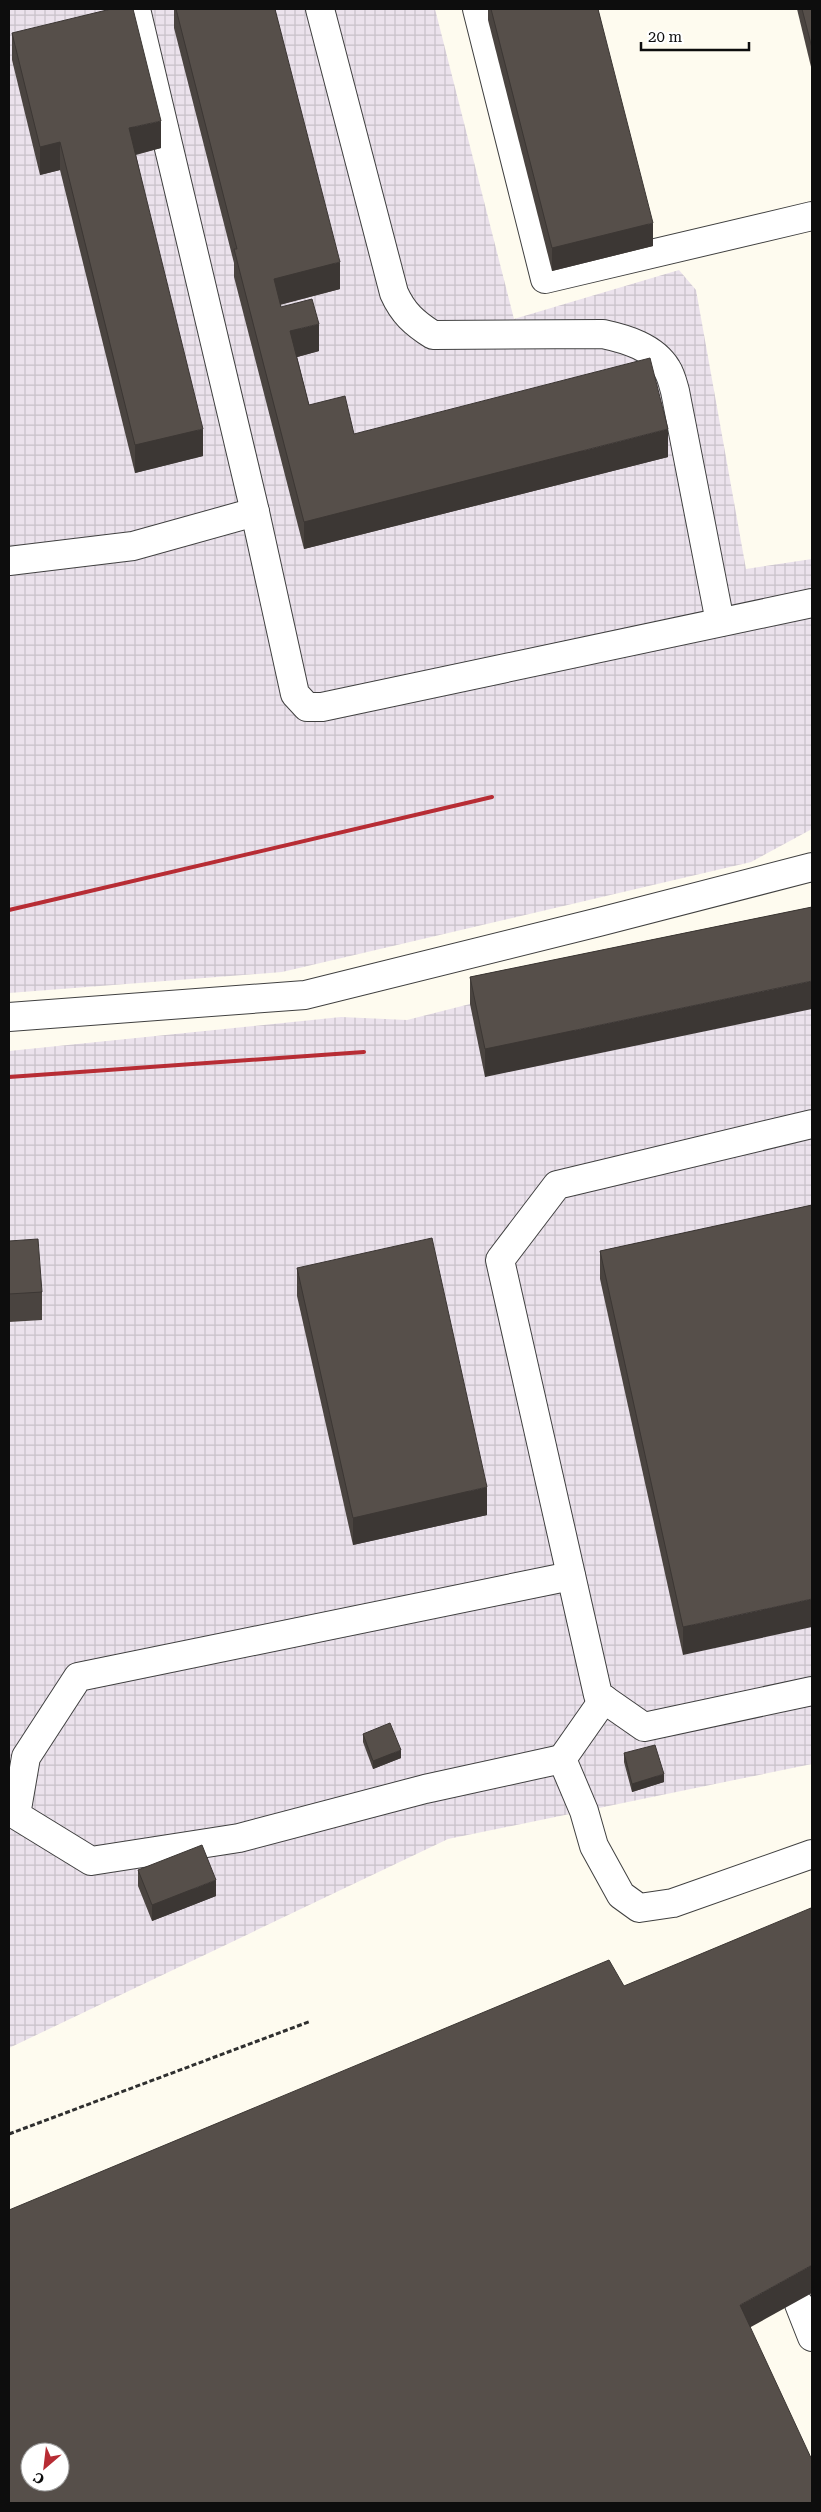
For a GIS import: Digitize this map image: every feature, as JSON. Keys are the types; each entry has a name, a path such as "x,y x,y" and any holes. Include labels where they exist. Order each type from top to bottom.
{"lane":[{"path":"136,9 255,512 295,694 307,707 322,706 812,602"},
{"path":"320,9 394,293 401,309 414,323 433,335 603,334 627,339 652,352 668,369 675,391 720,622"},
{"path":"477,9 545,279 812,216"},
{"path":"9,561 133,546 255,512"},
{"path":"9,1018 304,995 812,867"},
{"path":"812,1124 557,1185 500,1260 598,1695 644,1727 812,1691"},
{"path":"571,1576 78,1677 26,1757 16,1815 91,1861 239,1838 425,1789 562,1759 604,1699"},
{"path":"562,1759 584,1811 594,1846 621,1895 639,1908 673,1902 812,1854"},
{"path":"799,2304 812,2337"}],"path":[{"path":"9,2134 311,2021"}],"shaded area":[{"path":"9,9 435,9 514,319 679,270 696,290 746,569 812,559 812,829 751,862 282,972 9,993"},
{"path":"812,933 812,1764 448,1839 9,2048 9,1051 341,1017 407,1020 470,1004"}],"building":[{"path":"111,9 133,9 161,121 129,128 203,429 135,445 60,142 40,147 12,33"},
{"path":"176,9 275,9 340,262 274,279 281,307 312,299 319,324 290,331 309,405 345,396 354,434 650,358 668,429 304,522 234,249 237,249"},
{"path":"491,9 598,9 653,223 552,248"},
{"path":"802,9 812,9 812,48"},
{"path":"812,907 812,981 485,1049 470,977"},
{"path":"812,1205 812,1599 683,1627 600,1251"},
{"path":"432,1238 487,1487 353,1518 297,1268"},
{"path":"38,1239 42,1292 9,1294 9,1241"},
{"path":"390,1723 401,1750 373,1761 363,1734"},
{"path":"655,1745 664,1774 632,1784 624,1753"},
{"path":"202,1845 216,1880 152,1905 138,1870"},
{"path":"811,1908 812,2265 740,2305 812,2460 812,2503 9,2503 9,2210 609,1960 624,1986"}],"railway":[{"path":"9,910 492,797"},
{"path":"9,1077 364,1052"}]}
